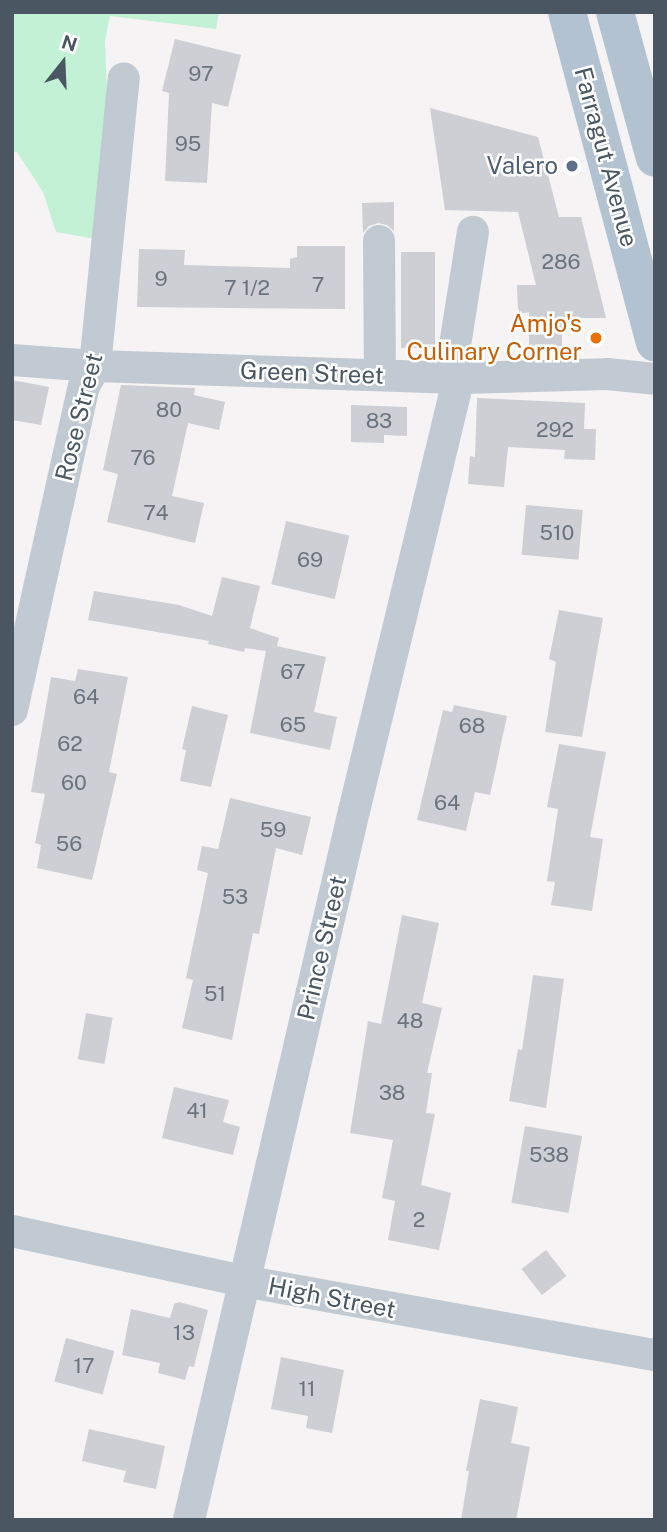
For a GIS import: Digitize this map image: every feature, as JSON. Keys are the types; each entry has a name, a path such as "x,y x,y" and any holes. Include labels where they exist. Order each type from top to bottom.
{"main road":[{"name":"Farragut Avenue","path":"567,12 655,343"},
{"name":"Farragut Avenue","path":"615,12 655,158"},
{"path":"584,74 628,61"},
{"path":"612,185 655,173"}],"street":[{"name":"Rose Street","path":"12,710 83,386 95,366 124,78"},
{"name":"Prince Street","path":"189,1520 455,378 473,232"},
{"path":"379,242 380,375"},
{"name":"Green Street","path":"12,360 95,366 455,378 607,374 655,379"},
{"name":"High Street","path":"12,1231 243,1281 655,1355"}],"green space":[{"path":"12,12 219,12 216,29 110,16 105,41 109,141 96,239 56,232 43,192 17,152 12,152"}],"building":[{"path":"175,39 241,55 228,107 212,103 207,183 165,181 169,93 162,91"},
{"path":"430,108 538,137 559,217 581,217 606,318 562,318 562,346 529,346 529,312 518,314 517,285 536,285 518,212 445,210"},
{"path":"394,202 394,231 387,225 378,223 369,226 363,233 362,203"},
{"path":"297,246 345,246 345,309 137,307 139,249 185,250 184,265 290,268 290,259 297,257"},
{"path":"401,252 435,252 435,348 401,348"},
{"path":"12,380 49,387 41,425 12,420"},
{"path":"121,385 195,388 194,395 225,402 219,430 188,423 172,496 204,503 195,543 107,522 118,474 103,470"},
{"path":"477,398 585,403 584,429 596,429 595,460 564,459 565,450 508,447 504,487 468,484 470,456 475,457"},
{"path":"351,405 407,407 407,436 384,435 384,443 351,442"},
{"path":"526,505 583,510 578,560 522,555"},
{"path":"286,521 349,536 335,599 271,584"},
{"path":"222,577 260,586 250,628 279,638 277,646 326,657 314,712 337,717 330,750 250,733 266,651 245,648 244,652 208,644 209,641 88,620 94,591 179,605 212,616"},
{"path":"559,610 603,618 582,737 545,732 556,662 549,659"},
{"path":"78,669 128,677 109,772 117,774 92,880 37,868 41,845 35,843 45,794 31,792 51,677 75,681"},
{"path":"454,705 507,716 490,795 475,792 466,831 417,820 443,710 452,712"},
{"path":"192,706 228,715 211,787 180,781 186,750 182,749"},
{"path":"559,744 606,752 590,837 603,839 592,911 551,905 555,882 547,881 558,809 547,807"},
{"path":"230,798 311,817 302,855 276,848 259,934 253,933 232,1040 182,1028 193,980 186,978 208,873 197,870 202,846 218,849"},
{"path":"402,915 439,923 422,1003 442,1008 427,1073 432,1073 426,1113 435,1114 421,1185 451,1193 439,1250 388,1240 395,1201 382,1198 393,1140 350,1133 368,1021 381,1024"},
{"path":"533,975 564,979 546,1108 509,1101 518,1049 522,1050"},
{"path":"86,1013 113,1018 104,1064 78,1059"},
{"path":"174,1087 229,1100 223,1122 240,1127 233,1155 162,1138"},
{"path":"525,1126 582,1136 569,1213 511,1203"},
{"path":"546,1250 566,1276 542,1295 522,1269"},
{"path":"179,1302 208,1310 194,1367 189,1366 185,1380 158,1373 160,1363 122,1355 131,1309 170,1318 174,1304"},
{"path":"66,1338 114,1351 103,1394 54,1381"},
{"path":"281,1357 344,1370 332,1433 306,1428 308,1416 271,1409"},
{"path":"480,1399 518,1407 511,1443 530,1447 516,1520 461,1520 469,1471 466,1471"},
{"path":"89,1429 165,1446 156,1489 123,1482 126,1471 82,1461"}],"place":[{"name":"Valero","path":"572,166"},
{"name":"Amjo's Culinary Corner","path":"596,338"}]}
